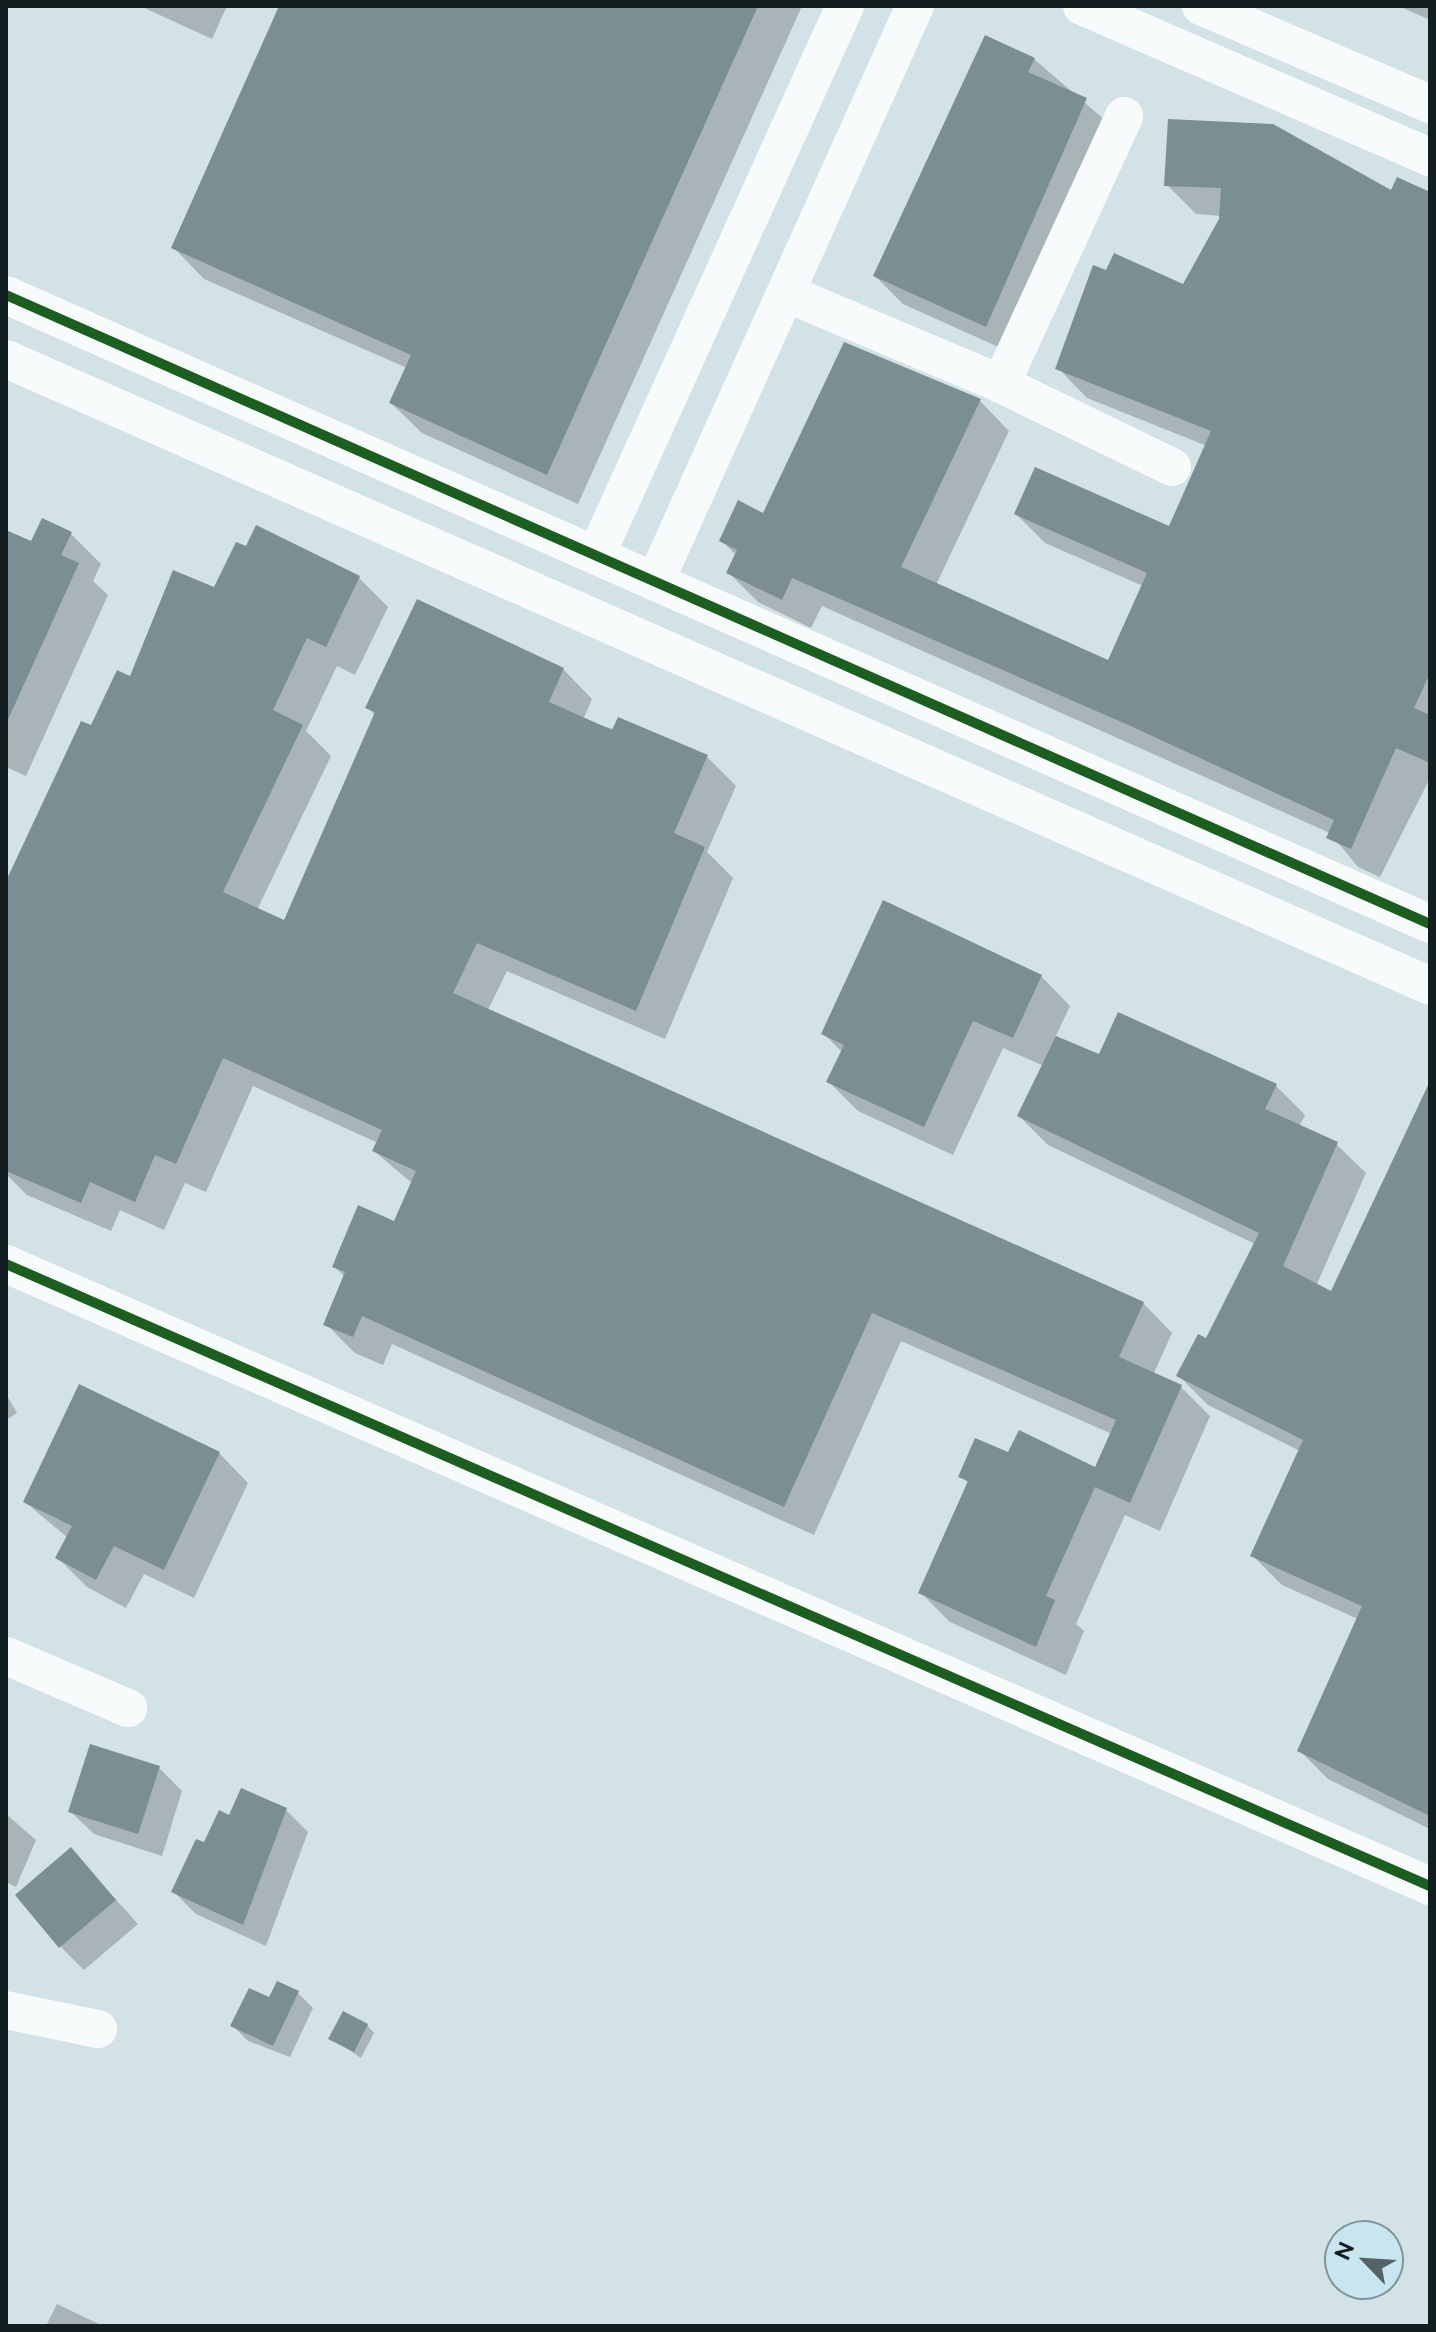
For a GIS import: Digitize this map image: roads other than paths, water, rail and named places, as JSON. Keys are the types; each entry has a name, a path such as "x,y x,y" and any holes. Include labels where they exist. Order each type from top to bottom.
{"street":[{"path":"598,551 845,6"},
{"path":"655,582 915,6"},
{"path":"1082,6 1430,157"},
{"path":"1201,6 1430,104"},
{"path":"1001,384 1124,116"},
{"path":"786,293 1001,384 1172,467"},
{"path":"6,295 598,551 655,582 1430,924"},
{"path":"6,359 1430,986"},
{"path":"6,1264 1430,1886"},
{"path":"6,1656 128,1708"},
{"path":"6,2010 98,2029"}]}
